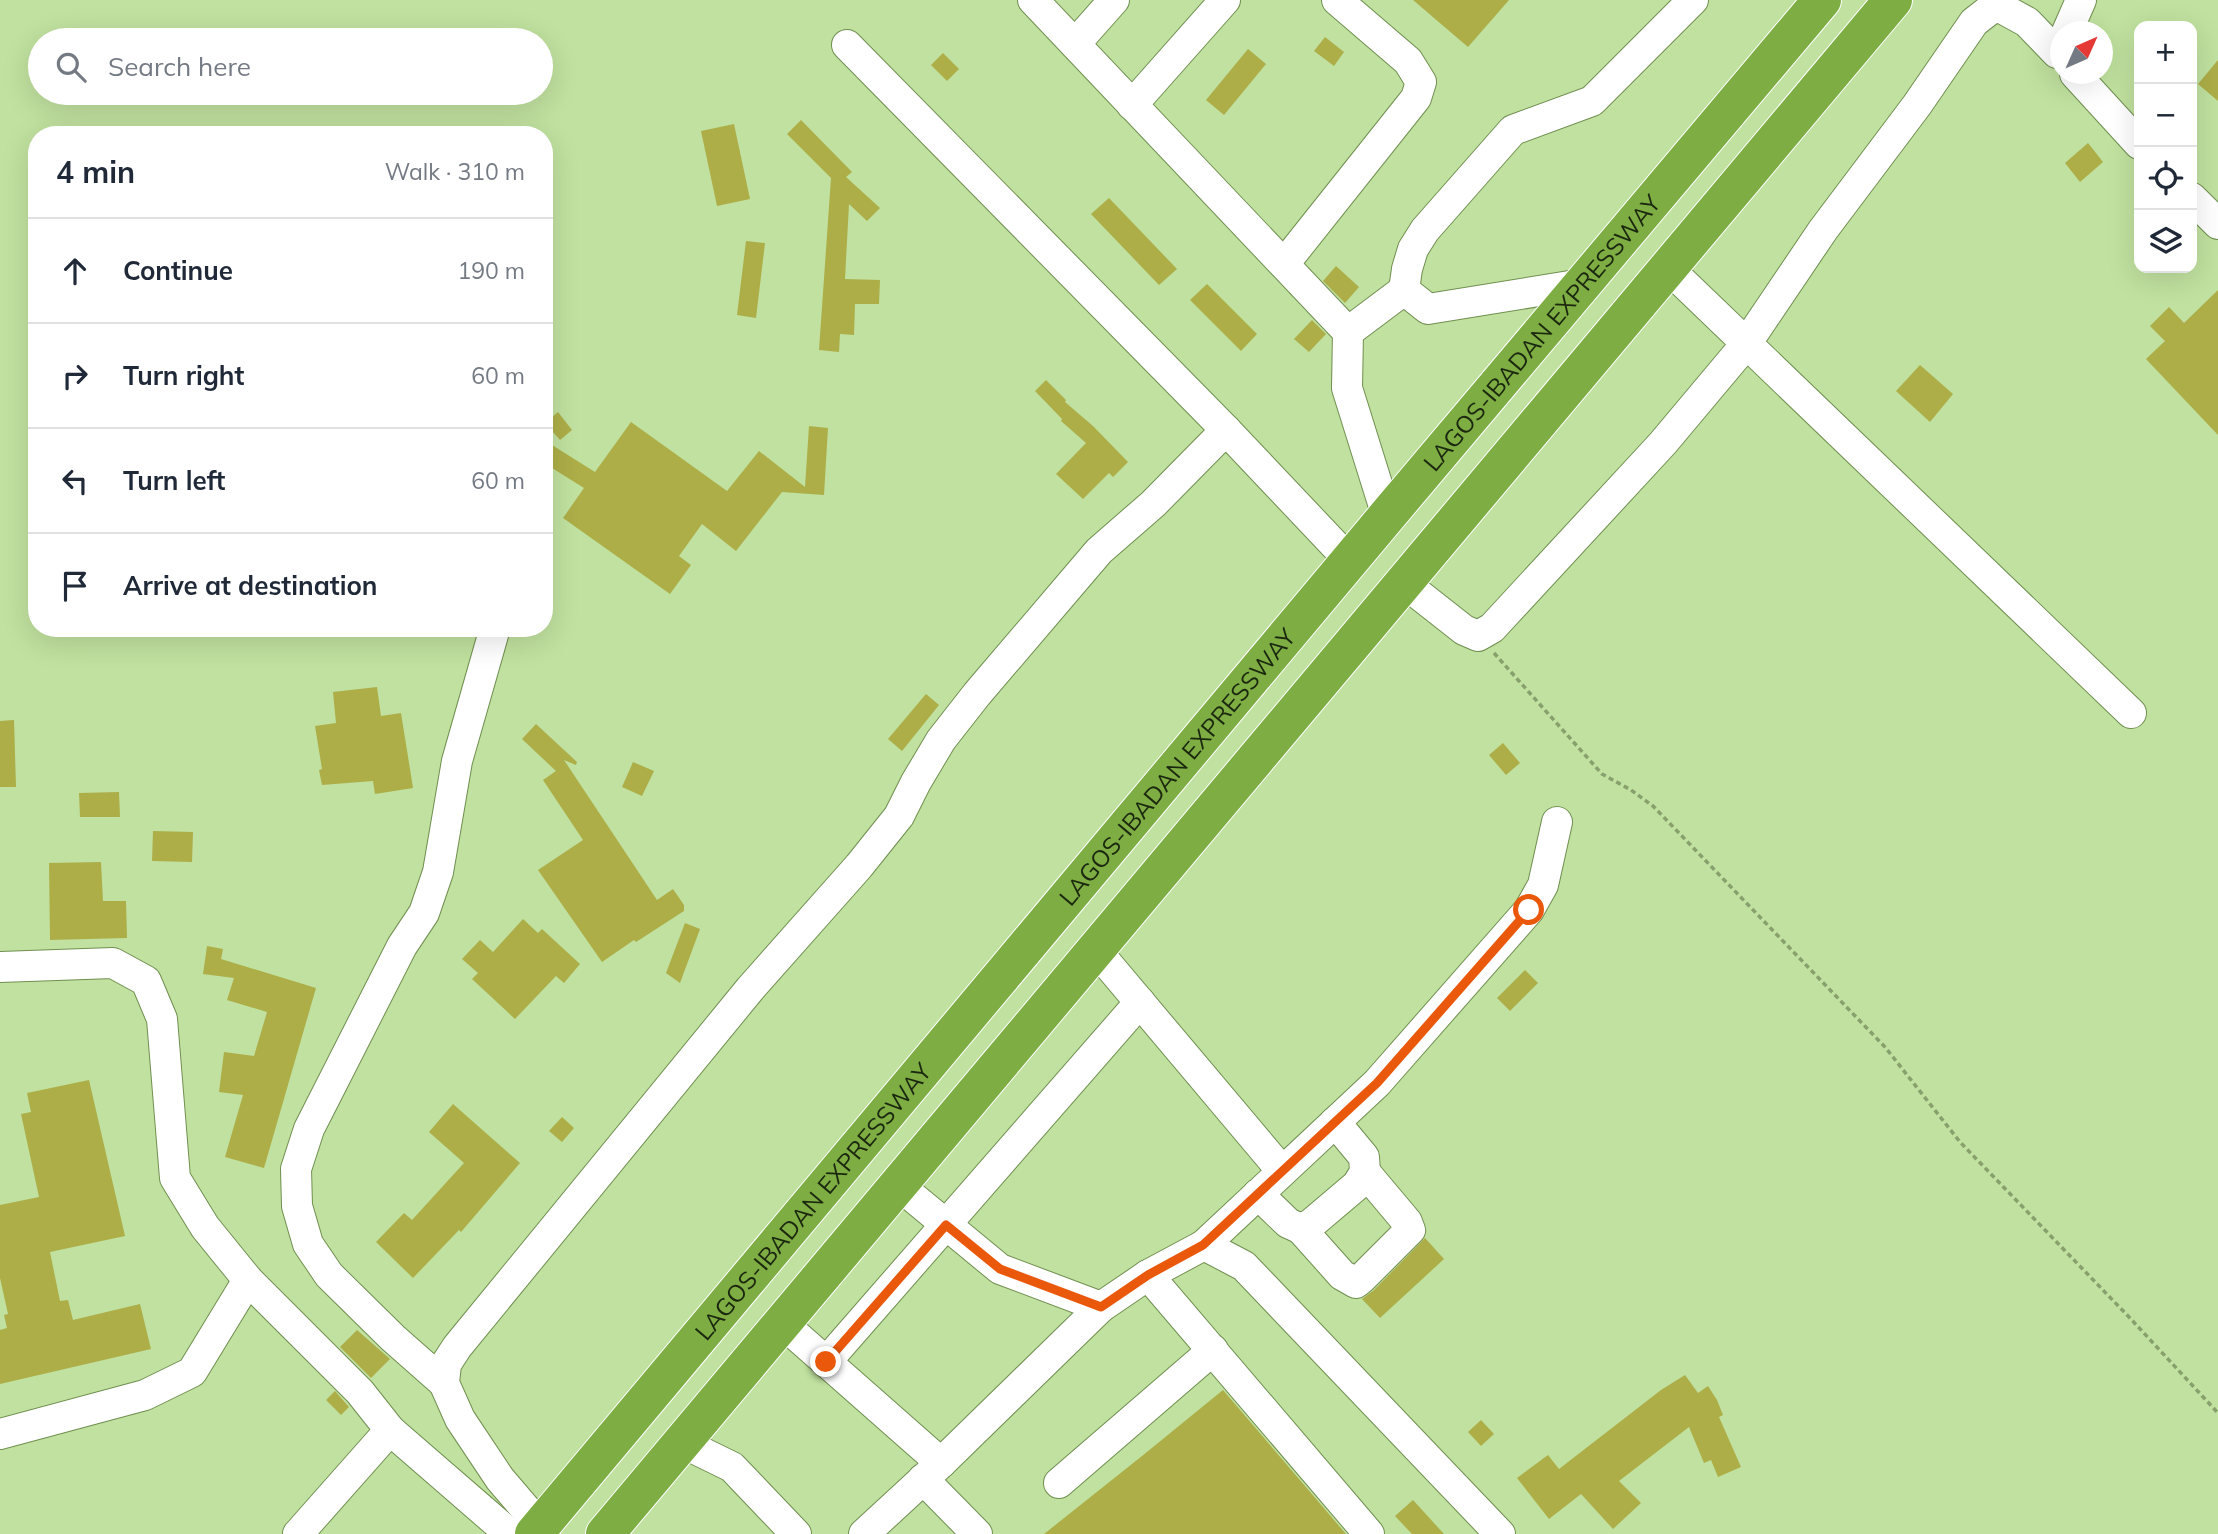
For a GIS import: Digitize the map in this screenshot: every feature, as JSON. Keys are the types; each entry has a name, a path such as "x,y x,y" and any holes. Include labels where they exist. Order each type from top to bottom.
{"highway":[{"name":"LAGOS-IBADAN EXPRESSWAY","path":"510,1529 1387,516 1822,0"},
{"path":"605,1534 1893,0"}],"street":[{"path":"1033,0 1348,332 1347,388 1387,516"},
{"path":"1075,44 1114,0"},
{"path":"1132,105 1225,0"},
{"path":"1284,264 1416,98 1421,82 1408,61 1337,0"},
{"path":"1348,332 1404,290 1406,269 1413,249 1425,230 1513,130 1592,102 1693,0"},
{"path":"2074,21 2081,0"},
{"path":"1403,582 1464,630 1478,636 1493,628 1708,392 1746,344 1823,230 1917,105 1974,22 1996,5 2026,22 2050,41"},
{"path":"846,45 1226,430 1349,560"},
{"path":"2090,84 2134,138"},
{"path":"2197,203 2218,223"},
{"path":"1668,268 2131,713"},
{"path":"1404,290 1427,309 1582,284"},
{"path":"443,1383 446,1364 457,1347 750,989 859,866 899,816 941,740 977,694 1099,551 1153,504 1226,430"},
{"path":"492,637 457,761 438,872 424,913 402,946 309,1129 296,1169 297,1206 308,1244 329,1275 443,1383 460,1419 500,1479 510,1529"},
{"path":"864,1534 1101,1307 1148,1275 1203,1245 1377,1083 1529,910 1543,885 1557,822"},
{"path":"1095,949 1282,1171"},
{"path":"0,967 113,963 146,981 162,1019 174,1178 205,1227 248,1280 360,1392 390,1430 510,1529"},
{"path":"826,1362 1140,1002"},
{"path":"1301,1228 1311,1224 1357,1185 1365,1172 1364,1157 1335,1122"},
{"path":"1258,1194 1288,1223 1301,1228 1342,1275 1356,1283 1410,1230 1407,1222 1365,1172"},
{"path":"897,1184 1000,1269 1101,1307"},
{"path":"1203,1245 1244,1266 1500,1534"},
{"path":"1148,1275 1369,1534"},
{"path":"0,1434 145,1395 192,1372 248,1280"},
{"path":"781,1322 826,1362 932,1471 977,1534"},
{"path":"1059,1483 1213,1350"},
{"path":"298,1534 390,1430"},
{"path":"681,1442 732,1467 796,1534"}],"path":[{"path":"1478,636 1602,774 1653,806 1885,1047 1960,1142 2218,1413"}],"building":[{"path":"1413,0 1509,0 1468,47"},
{"path":"1325,37 1344,52 1334,66 1314,51"},
{"path":"1248,49 1266,64 1224,115 1206,100"},
{"path":"943,53 959,69 947,81 931,65"},
{"path":"2218,60 2218,101 2198,84"},
{"path":"801,120 852,172 846,177 880,208 867,221 849,204 845,279 880,280 879,304 855,304 854,335 840,334 839,352 819,350 831,178 787,134"},
{"path":"734,124 750,199 717,206 701,131"},
{"path":"2088,143 2103,162 2080,182 2065,163"},
{"path":"1109,198 1177,269 1159,285 1091,214"},
{"path":"746,241 765,243 756,318 737,315"},
{"path":"1336,266 1359,287 1345,303 1323,281"},
{"path":"1207,284 1257,334 1241,351 1190,300"},
{"path":"2218,290 2218,435 2146,359 2165,341 2150,326 2169,307 2184,323"},
{"path":"1312,320 1326,334 1309,352 1294,339"},
{"path":"1920,365 1953,394 1930,422 1896,391"},
{"path":"1046,380 1065,402 1128,462 1113,477 1109,473 1083,499 1056,474 1086,443 1061,421 1035,391"},
{"path":"558,412 572,430 560,440 553,432 553,416"},
{"path":"631,422 727,491 759,451 805,487 809,426 828,428 824,495 782,492 736,551 702,524 679,556 691,565 670,594 563,518 584,488 553,469 553,446 595,472"},
{"path":"377,687 381,716 401,713 413,788 375,794 373,781 322,785 315,726 336,723 333,692"},
{"path":"926,694 939,705 902,751 888,739"},
{"path":"14,720 16,787 0,787 0,721"},
{"path":"536,724 577,762 576,765 564,760 657,900 673,889 684,905 684,911 602,962 538,870 583,840 543,780 556,771 522,739"},
{"path":"1503,743 1520,763 1506,775 1489,755"},
{"path":"633,762 654,771 642,796 622,787"},
{"path":"119,792 120,817 80,817 79,793"},
{"path":"153,831 193,832 192,862 152,861"},
{"path":"101,862 103,901 126,901 127,938 50,940 49,863"},
{"path":"523,919 538,933 542,929 580,964 564,983 556,976 515,1019 472,979 478,973 462,959 480,940 493,952"},
{"path":"685,923 700,929 680,983 666,973"},
{"path":"207,946 223,949 221,959 316,988 264,1168 225,1157 243,1095 219,1092 224,1052 254,1056 267,1012 227,1000 234,978 203,974"},
{"path":"1525,970 1538,983 1510,1011 1497,998"},
{"path":"89,1080 125,1236 50,1252 60,1301 68,1300 73,1320 140,1304 151,1349 0,1384 0,1330 7,1328 4,1315 8,1314 0,1278 0,1205 39,1197 21,1114 31,1112 27,1093"},
{"path":"453,1104 520,1163 461,1232 459,1230 413,1278 376,1242 404,1213 412,1220 464,1163 429,1132"},
{"path":"562,1117 574,1128 562,1142 549,1131"},
{"path":"1425,1238 1444,1259 1380,1318 1362,1299"},
{"path":"357,1330 390,1359 371,1378 340,1347"},
{"path":"1685,1375 1698,1393 1708,1386 1717,1400 1723,1415 1719,1417 1741,1467 1718,1477 1711,1460 1704,1463 1689,1427 1619,1481 1641,1503 1613,1529 1581,1494 1549,1519 1517,1478 1548,1455 1559,1469 1661,1390"},
{"path":"1223,1390 1346,1534 1044,1534 1142,1456"},
{"path":"335,1391 349,1407 341,1415 326,1400"},
{"path":"1481,1420 1494,1434 1481,1446 1468,1432"},
{"path":"1413,1500 1444,1534 1412,1534 1395,1516"}],"route":[{"path":"826,1362 946,1225 1000,1269 1101,1307 1148,1275 1203,1245 1377,1083 1529,910"}]}
